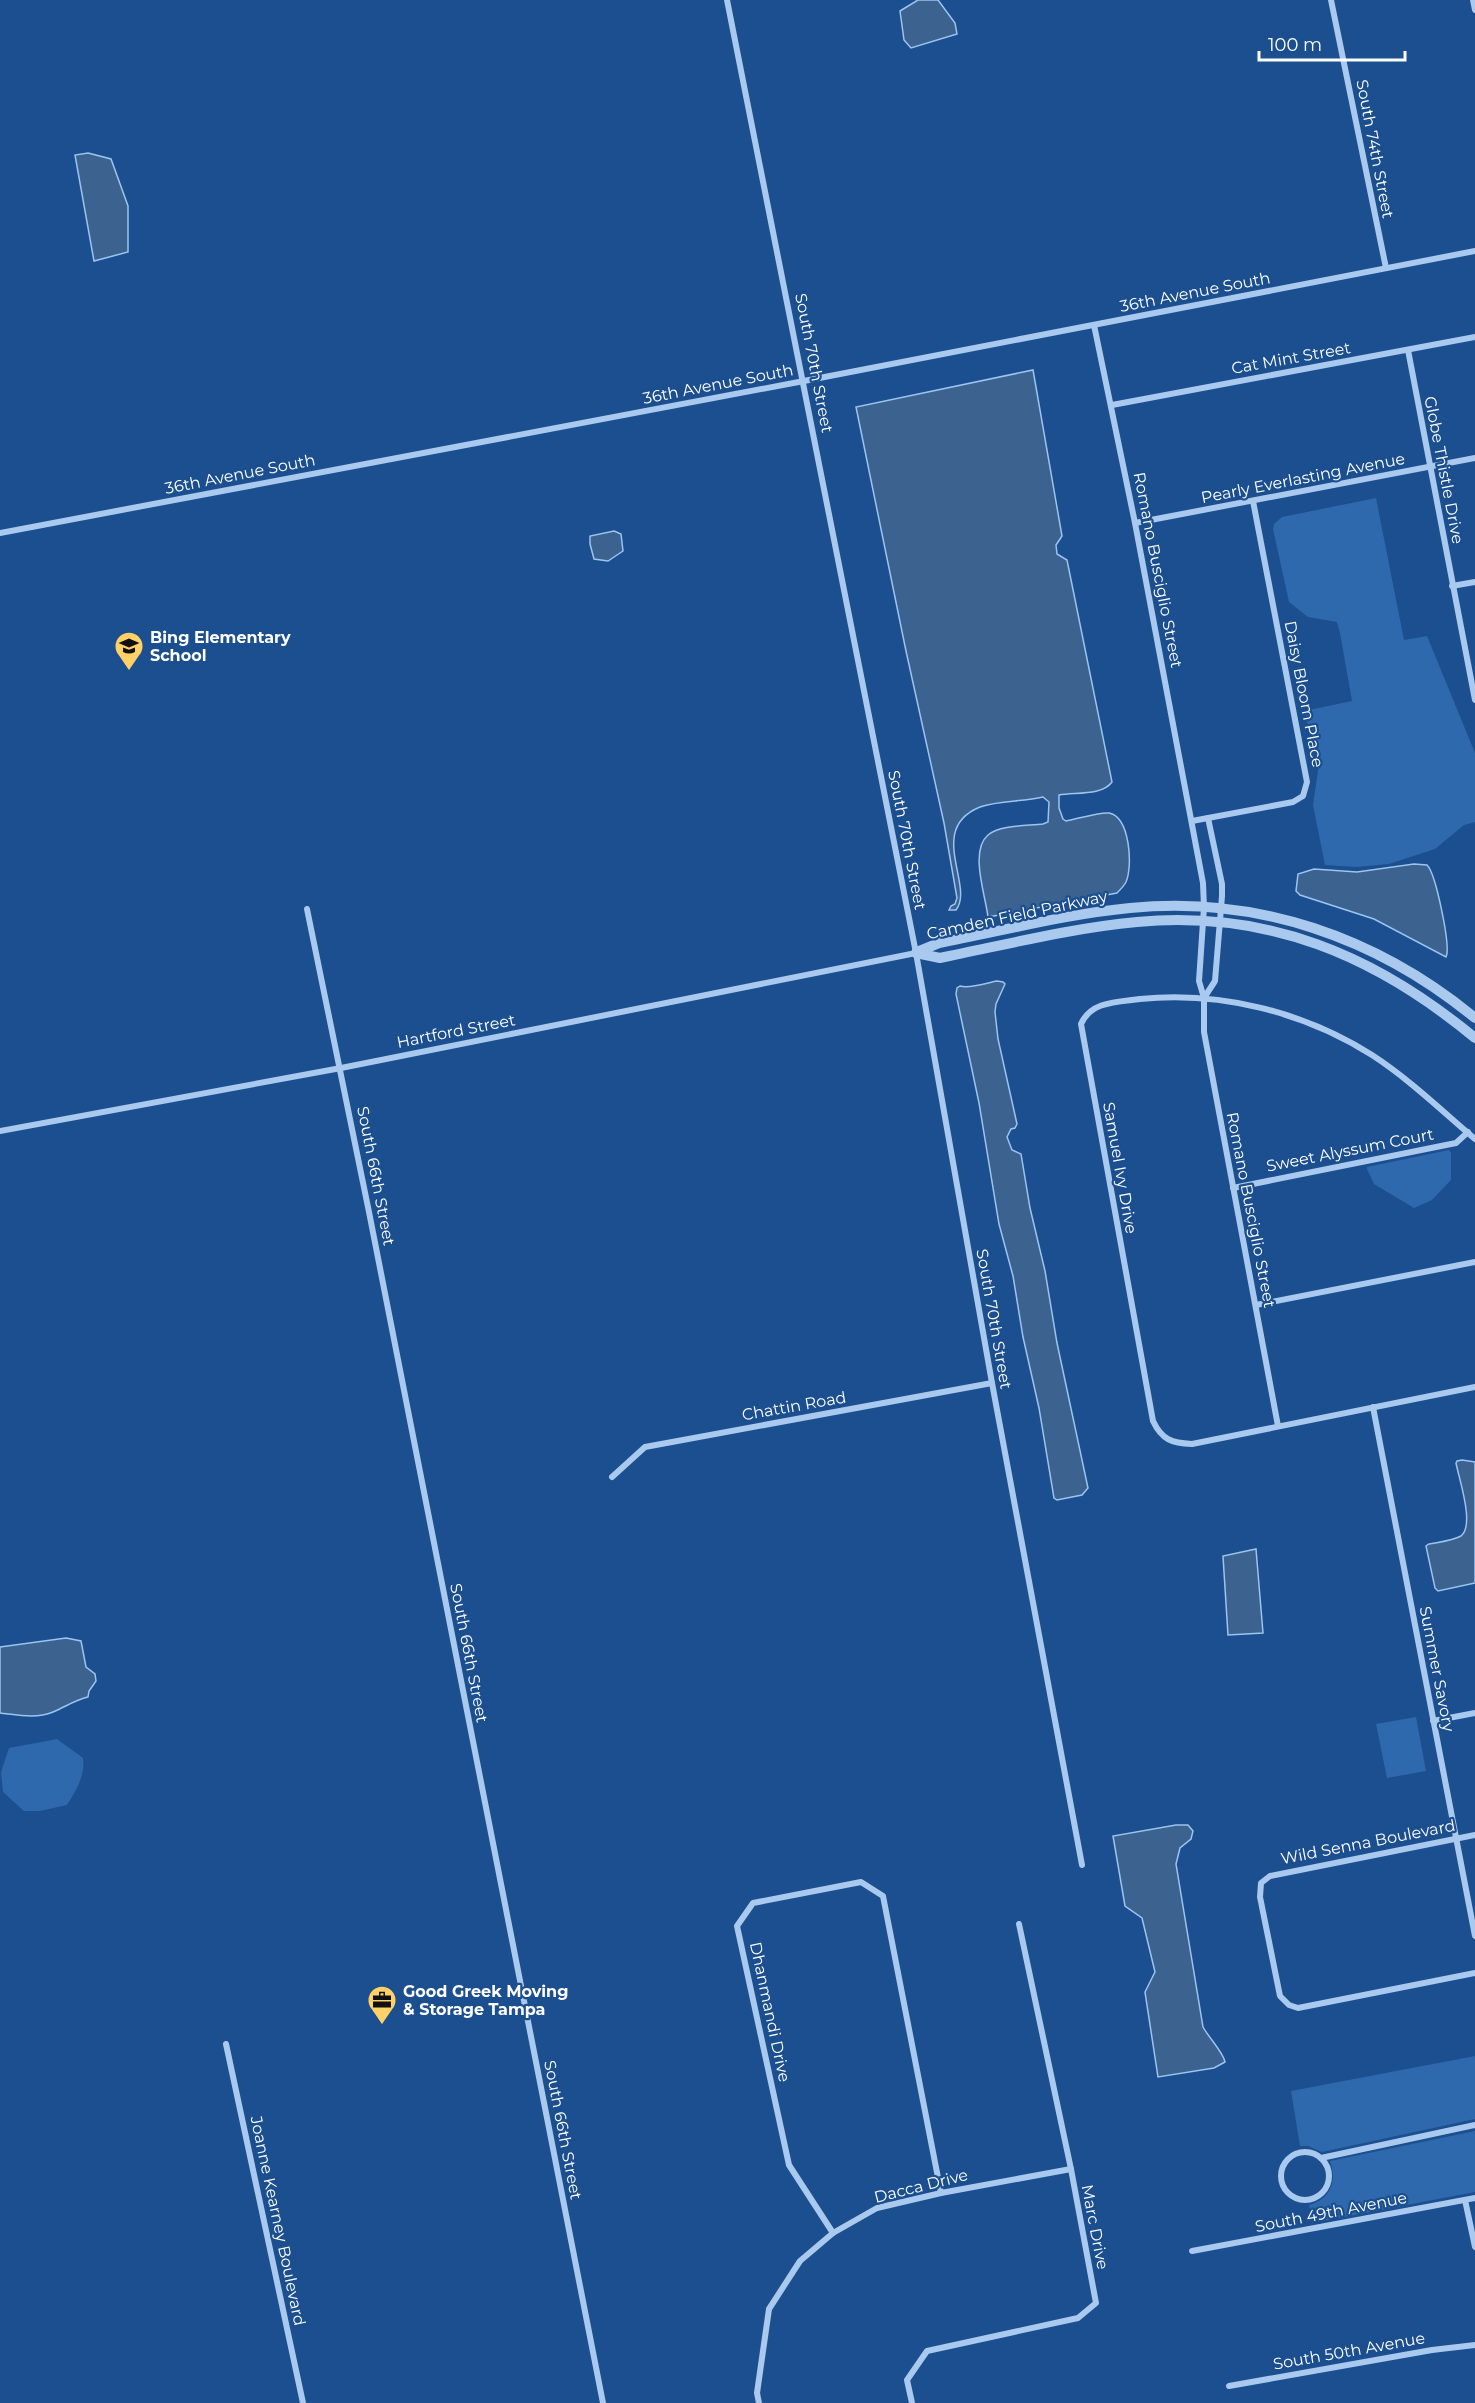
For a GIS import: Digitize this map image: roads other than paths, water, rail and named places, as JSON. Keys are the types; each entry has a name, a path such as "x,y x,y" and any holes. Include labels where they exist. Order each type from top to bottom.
{"street":[{"name":"South 70th Street","path":"728,0 915,953 1082,1865"},
{"name":"South 74th Street","path":"1331,0 1386,268"},
{"path":"1473,0 1475,10"},
{"name":"36th Avenue South","path":"0,533 1475,251"},
{"name":"Romano Busciglio Street","path":"1095,325 1203,883 1204,907 1199,981 1204,998 1204,1032 1278,1426"},
{"name":"Cat Mint Street","path":"1112,405 1475,337"},
{"name":"Globe Thistle Drive","path":"1408,350 1475,700"},
{"name":"Pearly Everlasting Avenue","path":"1135,524 1475,458"},
{"name":"Daisy Bloom Place","path":"1208,818 1293,802 1303,796 1307,782 1253,501"},
{"path":"1452,586 1475,582"},
{"path":"1192,820 1208,818"},
{"name":"Romano Busciglio Street","path":"1204,998 1215,981 1222,884 1208,818"},
{"name":"Camden Field Parkway","path":"915,953 939,943 1105,911 1154,906 1221,908 1288,920 1356,943 1416,974 1475,1018"},
{"name":"South 66th Street","path":"307,909 603,2403"},
{"name":"Camden Field Parkway","path":"915,953 940,958 1107,926 1158,921 1220,922 1287,934 1352,958 1402,983 1448,1015 1475,1038"},
{"name":"Hartford Street","path":"0,1131 340,1068 915,953"},
{"name":"Samuel Ivy Drive","path":"1475,1139 1387,1066 1322,1028 1261,1008 1204,998 1162,997 1113,1002 1097,1007 1086,1013 1081,1024 1153,1421 1158,1432 1165,1439 1175,1443 1192,1444 1475,1387"},
{"name":"Sweet Alyssum Court","path":"1233,1188 1456,1143 1468,1132"},
{"path":"1256,1305 1475,1262"},
{"name":"Chattin Road","path":"612,1477 645,1447 992,1383"},
{"name":"Summer Savory","path":"1374,1407 1475,1936"},
{"path":"1433,1721 1475,1713"},
{"name":"Wild Senna Boulevard","path":"1475,1834 1270,1876 1261,1883 1260,1897 1280,1996 1289,2005 1298,2008 1475,1973"},
{"name":"Dhanmandi Drive","path":"833,2233 789,2165 737,1926 753,1903 861,1882 883,1896 941,2193"},
{"name":"Marc Drive","path":"912,2403 907,2380 927,2351 1078,2318 1096,2303 1071,2169 1019,1924"},
{"name":"Joanne Kearney Boulevard","path":"226,2044 303,2403"},
{"path":"1321,2158 1329,2172 1326,2188 1314,2198 1306,2200 1290,2196 1281,2183 1281,2167 1285,2160 1299,2152 1314,2153 1321,2158 1475,2125"},
{"name":"Dacca Drive","path":"759,2403 757,2393 769,2309 800,2261 833,2233 877,2208 941,2193 1071,2169"},
{"name":"South 49th Avenue","path":"1192,2252 1475,2198"},
{"path":"1465,2200 1475,2247"},
{"name":"South 50th Avenue","path":"1229,2386 1432,2350 1475,2345"}],"place":[{"name":"Bing Elementary School","path":"129,672"},
{"name":"Good Greek Moving & Storage Tampa","path":"382,2026"}]}
